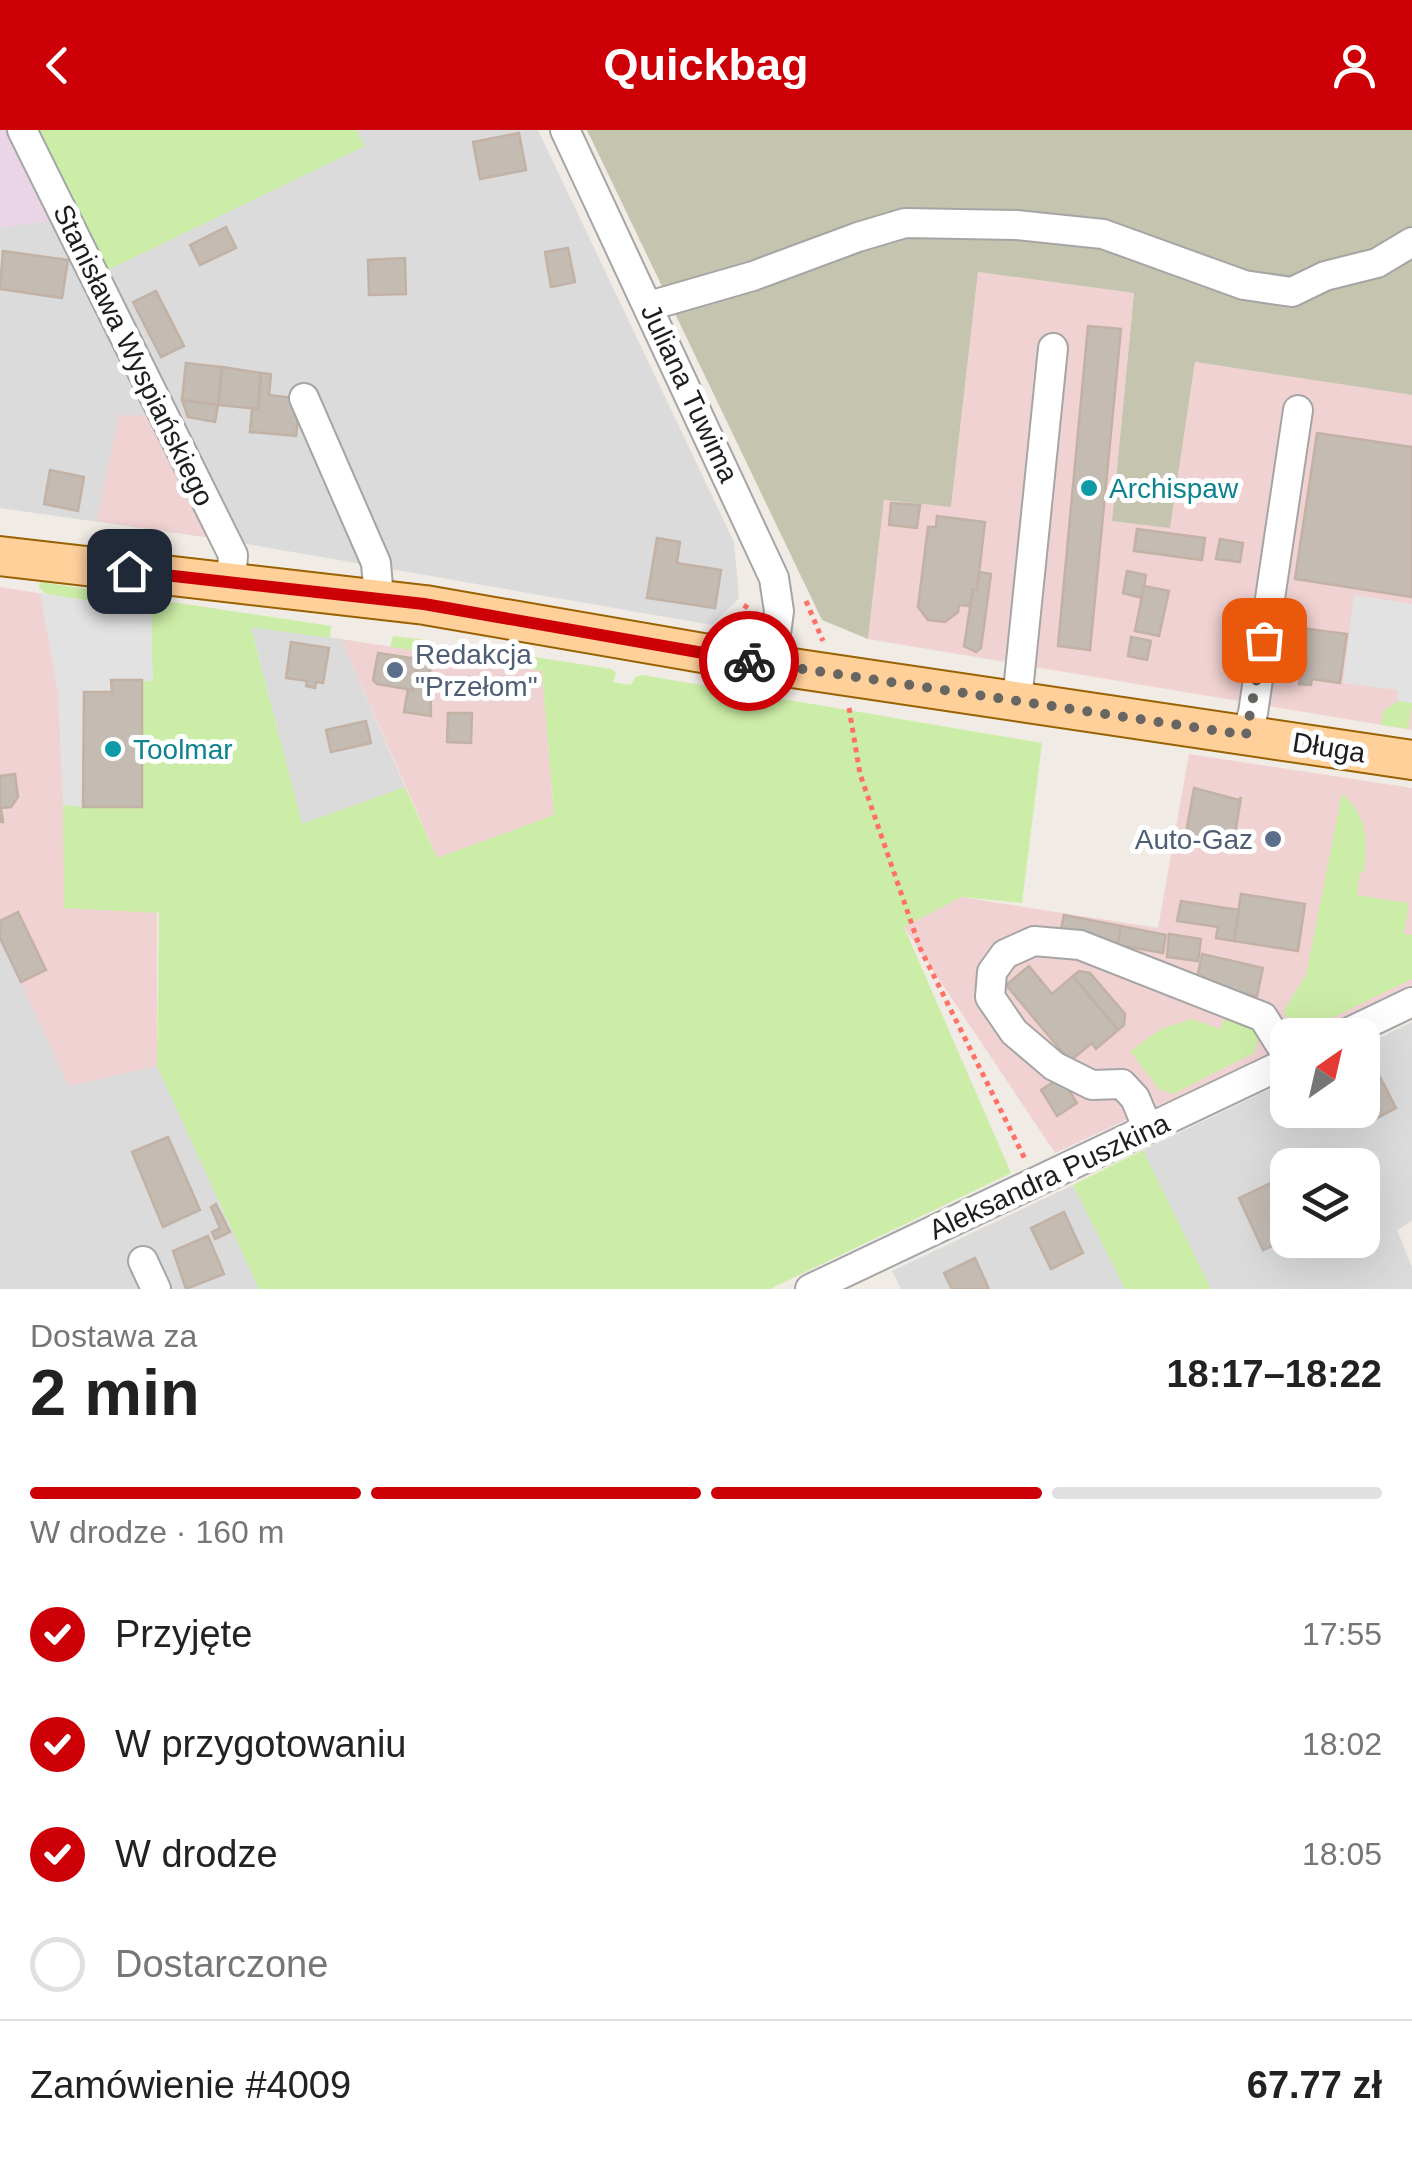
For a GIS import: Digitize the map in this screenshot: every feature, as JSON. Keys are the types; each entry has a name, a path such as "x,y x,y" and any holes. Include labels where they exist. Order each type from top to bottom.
{"main road":[{"name":"Długa","path":"0,556 379,599 772,665 1412,760"}],"street":[{"name":"Stanisława Wyspiańskiego","path":"22,130 233,555 232,583"},
{"name":"Juliana Tuwima","path":"564,130 774,578 778,611 772,665"},
{"path":"649,306 753,276 858,236 904,224 1016,226 1103,234 1244,285 1292,292 1326,276 1377,263 1412,242"},
{"path":"1017,701 1053,348"},
{"path":"304,398 376,563 379,599"},
{"path":"1246,735 1298,410"},
{"path":"1148,1129 1135,1098 1122,1084 1092,1085 1054,1066 1014,1032 990,997 992,972 1005,954 1034,941 1080,944 1263,1017 1270,1029"},
{"path":"1379,1018 1412,1002"},
{"name":"Aleksandra Puszkina","path":"810,1289 1270,1069"},
{"path":"143,1262 156,1289"}],"path":[{"path":"723,631 736,624 749,604 749,592"},
{"path":"805,598 820,640 831,648"},
{"path":"847,699 860,774 920,948 1036,1182"}],"shaded area":[{"path":"0,130 364,146 356,130 538,130 734,542 739,598 712,625 212,538 0,508"},
{"path":"0,130 12,130 59,220 0,228"},
{"path":"587,130 1412,130 1412,395 1195,362 1170,528 1112,521 1134,293 978,272 951,507 884,500 868,639 822,620"},
{"path":"978,272 1134,293 1112,521 1170,527 1195,362 1412,395 1412,730 868,639 884,500 951,507"},
{"path":"119,415 152,416 212,538 97,521"},
{"path":"0,587 157,612 157,1066 69,1086 0,938"},
{"path":"40,593 151,611 153,681 112,680 112,692 84,692 83,807 63,805 58,693"},
{"path":"1354,595 1412,604 1412,703 1398,701 1398,690 1343,683"},
{"path":"251,626 341,639 405,787 302,824"},
{"path":"341,639 542,670 554,816 437,858"},
{"path":"1189,754 1412,788 1412,988 1348,1018 1270,1018 1270,1054 1055,1153 904,927 961,897 1158,928"},
{"path":"0,938 69,1086 157,1066 259,1289 0,1289"},
{"path":"1412,1022 1412,1221 1397,1230 1412,1267 1412,1289 1211,1289 1143,1150 1270,1089 1270,1128 1380,1128 1380,1038"},
{"path":"1073,1185 1125,1289 901,1289 892,1271"}],"green space":[{"path":"36,130 356,130 365,146 106,271"},
{"path":"40,582 331,626 330,638 251,627 302,824 405,787 437,858 554,815 542,671 490,662 497,651 611,669 616,673 613,682 631,685 635,677 642,675 1042,743 1022,903 961,897 904,927 1011,1173 770,1289 259,1289 157,1066 159,913 64,908 63,805 142,806 142,680 152,681 151,611 47,594 39,588"},
{"path":"393,636 433,641 433,646 452,649 453,645 467,647 472,659 390,647"},
{"path":"1398,701 1412,703 1408,729 1381,725 1383,711"},
{"path":"1342,793 1357,811 1366,839 1364,872 1360,872 1357,895 1409,903 1404,934 1412,935 1412,979 1331,1018 1290,1018 1284,1010 1306,975"},
{"path":"1224,1018 1253,1029 1258,1040 1254,1053 1173,1094 1159,1089 1130,1051 1161,1029 1191,1019 1221,1029"},
{"path":"1143,1150 1211,1289 1125,1289 1073,1185"}],"building":[{"path":"519,133 526,170 480,179 473,142"},
{"path":"226,227 236,248 200,265 190,245"},
{"path":"568,248 575,282 551,287 545,252"},
{"path":"3,251 68,260 62,298 0,289"},
{"path":"405,258 406,294 369,295 368,260"},
{"path":"156,291 184,346 161,357 133,302"},
{"name":"Archispaw","path":"1088,326 1121,329 1090,650 1058,646"},
{"path":"186,363 222,367 218,405 182,400"},
{"path":"222,367 261,373 258,409 218,405"},
{"path":"261,373 271,374 269,395 294,398 293,410 299,410 296,436 250,432 252,409 258,409"},
{"path":"182,400 218,405 215,422 188,417"},
{"path":"1317,433 1412,447 1412,597 1295,579"},
{"path":"50,470 84,477 78,511 44,504"},
{"path":"891,503 920,505 917,528 889,525"},
{"path":"937,516 985,522 977,590 973,589 970,606 959,605 958,612 945,622 928,620 918,607 928,527 936,527"},
{"path":"1137,529 1205,538 1202,560 1134,551"},
{"path":"657,538 680,542 677,563 721,570 715,608 647,598"},
{"path":"1220,539 1243,543 1240,562 1216,559"},
{"path":"1127,571 1146,575 1142,598 1123,593"},
{"path":"979,572 991,574 981,648 976,652 964,646"},
{"path":"1144,586 1169,591 1159,636 1135,631"},
{"path":"1278,625 1347,634 1340,683 1312,679 1311,685 1299,684 1300,677 1272,674"},
{"path":"1131,637 1151,641 1147,660 1128,656"},
{"path":"291,642 329,648 323,683 316,682 315,688 306,686 307,681 286,678"},
{"name":"Redakcja \"Przełom\"","path":"378,653 418,659 413,690 373,680"},
{"path":"418,659 430,661 431,716 404,712 408,689 413,690"},
{"name":"Toolmar","path":"111,680 142,680 142,807 83,807 84,692 112,692"},
{"path":"448,713 472,713 471,743 447,742"},
{"path":"366,721 371,743 331,752 326,730"},
{"path":"15,774 18,797 11,807 1,808 0,822 0,776"},
{"path":"1194,788 1239,800 1241,797 1233,847 1185,839"},
{"path":"1241,894 1305,904 1298,951 1234,941"},
{"path":"1181,901 1239,910 1234,941 1216,938 1218,927 1177,921"},
{"path":"18,912 46,970 21,982 0,938 0,921"},
{"path":"1064,915 1121,926 1118,945 1060,934"},
{"path":"1121,926 1166,935 1163,953 1118,945"},
{"path":"1169,934 1201,939 1198,961 1167,957"},
{"path":"1202,954 1263,968 1257,996 1196,983"},
{"path":"1029,966 1052,994 1073,976 1118,1030 1096,1049 1092,1043 1070,1061 1006,985"},
{"path":"1079,971 1090,973 1125,1014 1124,1025 1118,1030 1073,976"},
{"path":"1061,1077 1077,1103 1057,1116 1041,1090"},
{"path":"1380,1077 1396,1108 1380,1117"},
{"path":"168,1137 200,1210 163,1227 132,1152"},
{"path":"1269,1184 1270,1247 1263,1250 1239,1198"},
{"path":"216,1204 230,1232 215,1239 212,1232 220,1228 211,1207"},
{"path":"1064,1212 1083,1253 1051,1269 1031,1228"},
{"path":"208,1236 224,1274 186,1289 173,1251"},
{"path":"975,1258 989,1289 952,1289 944,1273"}],"way so far":[{"path":"749,661 1246,735 1264,640"}],"place":[{"name":"Archispaw","path":"1089,488"},
{"name":"Redakcja \"Przełom\"","path":"395,670"},
{"name":"Toolmar","path":"113,749"},
{"name":"Auto-Gaz","path":"1273,839"}],"route":[{"path":"129,571 424,604 749,661"}]}
